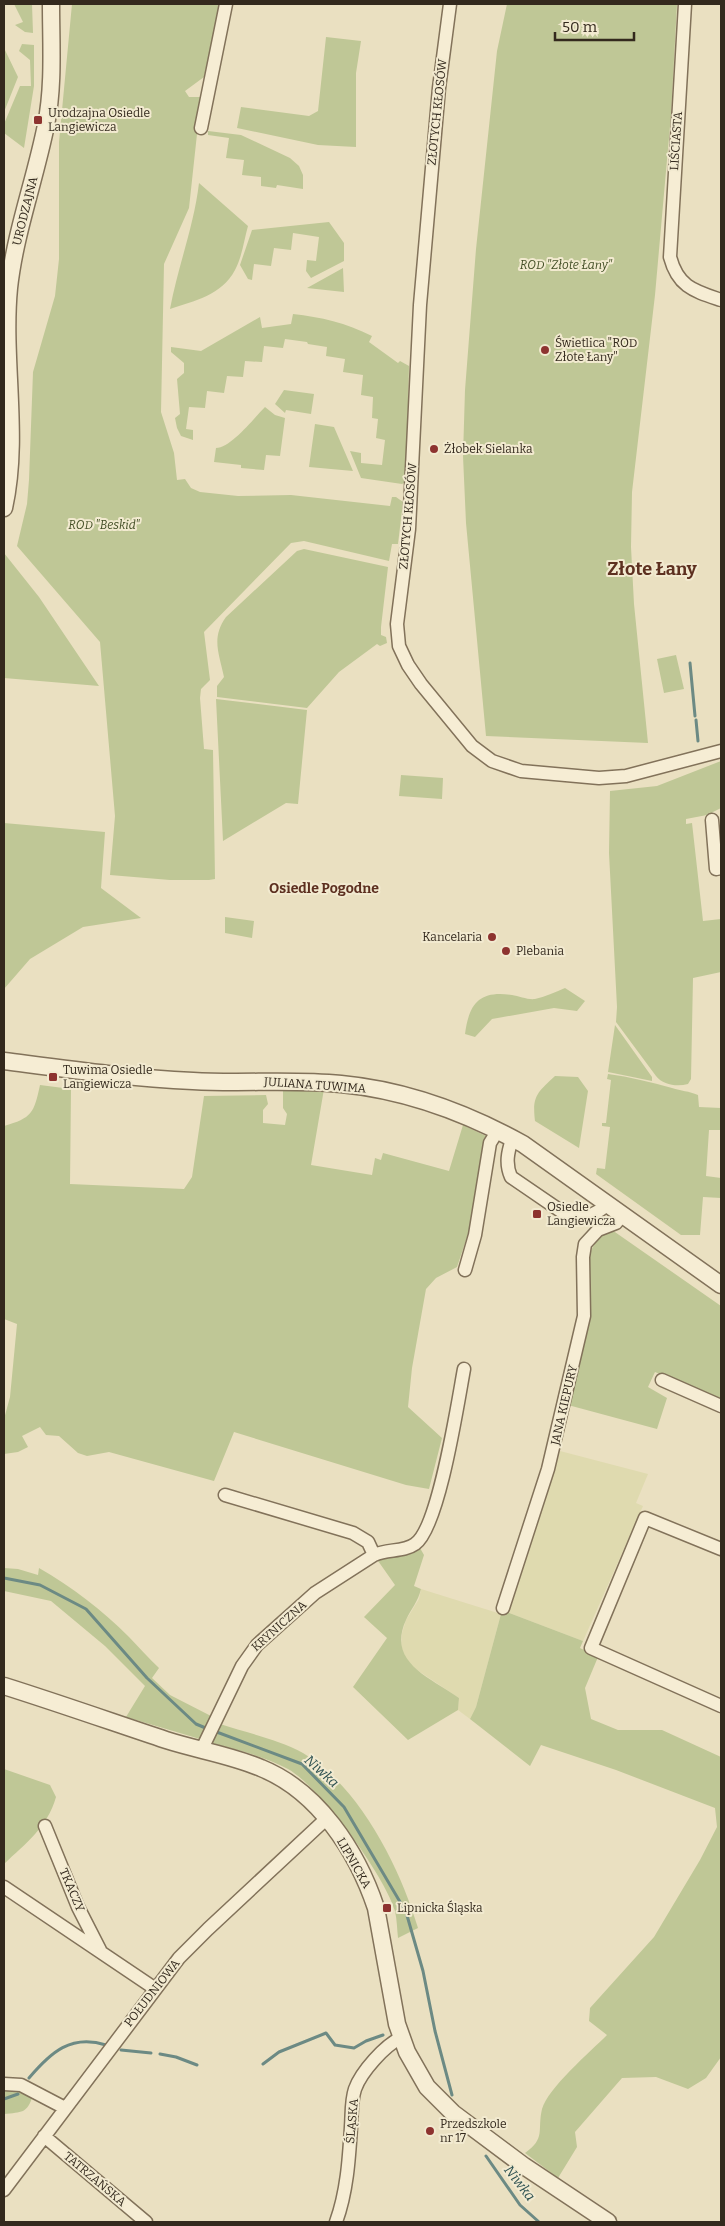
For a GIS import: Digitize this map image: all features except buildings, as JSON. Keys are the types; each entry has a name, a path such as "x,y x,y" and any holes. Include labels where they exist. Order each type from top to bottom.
{"street":[{"name":"URODZAJNA","path":"4,508 10,453 7,336 9,287 18,238 46,124 52,61 51,4"},
{"path":"201,128 226,4"},
{"name":"ZŁOTYCH KŁOSÓW","path":"450,4 439,88 420,305 409,529 397,624 399,646 408,665 421,684 472,746 492,761 521,771 599,778 626,776 668,767 721,751"},
{"name":"LIŚCIASTA","path":"685,4 670,246 673,268 682,283 699,293 721,300"},
{"path":"712,820 716,868 721,868"},
{"name":"JULIANA TUWIMA","path":"4,1061 183,1081 309,1082 368,1088 431,1103 498,1130 512,1138 623,1214 721,1285"},
{"path":"465,1270 475,1234 490,1142 498,1130"},
{"path":"512,1138 507,1168 512,1177 571,1218 581,1219 602,1210 608,1204"},
{"name":"JANA KIEPURY","path":"503,1608 548,1470 582,1326 584,1302 582,1257 585,1244 598,1230 616,1223 623,1214"},
{"name":"KRYNICZNA","path":"202,1751 210,1730 242,1666 257,1644 315,1593 374,1555 383,1551 415,1544 428,1527 446,1459 464,1369"},
{"path":"662,1380 721,1406"},
{"path":"225,1495 353,1532 368,1542 374,1555"},
{"path":"721,1549 645,1518 591,1648 721,1706"},
{"name":"LIPNICKA","path":"4,1686 202,1751 241,1761 276,1775 304,1794 326,1819 361,1870 376,1908 394,2013 401,2038 420,2078 443,2104 552,2187 608,2222"},
{"name":"POŁUDNIOWA","path":"4,2190 154,1988 179,1958 326,1819"},
{"name":"TKACZY","path":"45,1826 78,1907 101,1952"},
{"name":"TKACZY","path":"4,1886 154,1988"},
{"name":"ŚLĄSKA","path":"336,2222 346,2183 352,2101 355,2088 364,2073 389,2045 401,2038"},
{"path":"4,2084 21,2085 65,2108"},
{"name":"TATRZAŃSKA","path":"44,2136 146,2222"}],"shaded area":[{"path":"560,1451 648,1474 636,1503 643,1506 583,1641 507,1612"},
{"path":"421,1589 501,1614 476,1707 470,1719 458,1710 459,1698 411,1666 401,1648 402,1633 406,1620 419,1599"}],"green space":[{"path":"14,4 32,4 33,33 25,32 15,25 23,22"},
{"name":"ROD \"Beskid\"","path":"72,4 220,4 204,77 185,91 189,97 201,97 189,208 164,264 161,412 174,453 177,480 185,479 191,488 200,492 238,496 291,495 390,506 392,497 396,497 403,502 398,544 392,544 389,561 304,541 291,543 204,632 210,680 201,689 200,698 204,749 213,750 215,879 209,880 170,880 110,875 115,816 100,642 17,546 27,504 33,372 55,296 59,259 59,142"},
{"name":"ROD \"Złote Łany\"","path":"507,4 677,4 671,115 655,295 632,492 631,547 634,604 648,743 486,736 466,523 463,456 465,390 476,249 497,51"},
{"path":"326,37 361,41 356,73 356,147 318,145 237,128 241,107 309,116 318,111"},
{"path":"22,44 34,45 34,86 24,148 4,133 4,124 20,86 31,86 30,60 19,51"},
{"path":"4,48 18,77 4,112"},
{"path":"208,131 241,135 290,158 299,166 303,175 303,189 277,185 276,188 261,186 261,177 242,175 244,160 226,158 229,138 208,135"},
{"path":"199,183 248,226 235,270 223,286 207,296 170,309 197,199"},
{"path":"329,222 344,243 344,261 311,278 306,271 307,260 316,261 319,237 293,233 291,250 274,248 271,266 254,264 252,280 248,279 240,265 252,230"},
{"path":"343,268 344,292 307,288"},
{"path":"293,314 333,321 362,331 372,336 369,342 398,363 400,361 409,366 406,482 402,484 361,478 350,451 361,453 361,463 382,465 385,440 376,438 378,419 372,418 373,397 361,395 363,375 343,372 345,359 326,356 327,347 308,344 307,342 285,339 283,348 264,346 262,362 245,361 243,377 227,376 224,393 207,391 205,408 189,407 186,429 193,430 193,440 181,436 175,418 180,414 177,379 184,373 184,363 171,352 171,347 201,351 260,317 262,328 291,324"},
{"path":"284,390 314,394 311,414 286,410 285,413 275,404"},
{"path":"265,407 275,415 285,418 280,456 266,455 264,470 241,468 241,465 214,462 216,448 222,447 235,438"},
{"path":"315,424 334,427 353,471 309,467"},
{"path":"304,549 388,567 381,627 381,635 386,637 387,643 380,646 377,644 339,672 307,708 217,697 217,686 224,677 218,653 217,639 221,625 226,617 297,551"},
{"path":"4,553 39,597 99,686 4,678"},
{"path":"676,655 684,689 664,693 657,659"},
{"path":"216,699 307,710 298,804 286,803 223,841"},
{"path":"721,761 721,808 707,815 686,819 686,824 692,823 703,921 721,919 721,972 693,978 691,1079 688,1084 675,1085 666,1083 656,1076 616,1022 617,1007 609,853 610,791 657,786"},
{"path":"401,775 443,778 442,799 399,796"},
{"path":"4,823 105,832 101,888 141,918 83,927 30,959 4,989"},
{"path":"225,917 254,921 252,938 225,933"},
{"path":"565,988 585,1001 577,1011 554,1008 492,1019 475,1037 465,1034 469,1015 473,1007 484,997 501,994 535,999"},
{"path":"615,1025 652,1077 652,1081 608,1072"},
{"path":"608,1074 698,1095 699,1107 721,1108 721,1130 709,1130 706,1176 721,1178 721,1198 703,1197 700,1235 681,1235 596,1174 597,1168 605,1169 610,1127 602,1126 602,1123 606,1123 611,1080 607,1079"},
{"path":"555,1076 578,1077 588,1091 579,1148 535,1121 535,1100 540,1091"},
{"path":"40,1085 71,1089 70,1184 184,1189 192,1177 204,1096 266,1095 268,1104 263,1110 263,1123 285,1125 287,1114 283,1108 283,1086 324,1089 311,1165 372,1175 375,1158 381,1160 383,1153 449,1171 463,1125 486,1136 471,1225 457,1267 436,1278 426,1289 412,1368 408,1407 442,1438 429,1489 406,1485 234,1432 214,1481 109,1452 87,1456 78,1453 59,1436 46,1435 40,1427 22,1436 28,1447 18,1452 4,1454 4,1419 10,1397 17,1324 4,1319 4,1126 21,1120 30,1113 36,1102"},
{"path":"612,1230 721,1306 721,1400 655,1372 648,1387 667,1398 657,1429 568,1405 584,1345 588,1317 589,1257 597,1240"},
{"path":"420,1548 424,1555 414,1586 421,1589 401,1635 402,1648 415,1668 459,1698 458,1710 408,1740 353,1687 387,1638 364,1617 395,1585 376,1558"},
{"path":"4,1568 18,1569 38,1575 39,1568 75,1591 97,1608 159,1668 152,1678 170,1695 211,1716 200,1739 126,1717 145,1686 105,1646 51,1601 4,1591"},
{"path":"507,1612 583,1641 580,1648 598,1657 585,1688 591,1719 618,1730 662,1730 721,1757 721,2057 706,2078 688,2089 656,2077 622,2078 575,2132 577,2147 558,2178 525,2153 536,2143 540,2134 542,2109 546,2100 570,2070 607,2035 589,2021 590,2008 654,1937 700,1860 717,1827 715,1808 616,1770 541,1745 530,1766 470,1719 476,1707 501,1614 505,1616"},
{"path":"220,1724 273,1740 303,1753 323,1767 342,1786 375,1830 400,1880 418,1928 398,1938 395,1911 389,1896 365,1855 333,1813 317,1794 288,1769 260,1757 212,1743"},
{"path":"4,1769 50,1785 56,1797 47,1818 35,1834 4,1864"},
{"path":"9,2088 33,2095 26,2109 20,2112 4,2114 4,2089"}],"waterway":[{"path":"690,663 695,716"},
{"path":"696,720 698,741"},
{"name":"Niwka","path":"4,1578 40,1585 86,1609 147,1678 196,1724 208,1729"},
{"name":"Niwka","path":"214,1731 302,1764 344,1807 406,1912 423,1971 435,2031 452,2095"},
{"path":"263,2064 279,2052 326,2033 335,2045 354,2048 383,2035"},
{"path":"29,2078 45,2060 72,2044 94,2042 106,2045"},
{"path":"121,2050 151,2053"},
{"path":"160,2054 176,2057 197,2065"},
{"path":"4,2099 18,2094"},
{"name":"Niwka","path":"486,2156 520,2205 539,2222"}],"place":[{"name":"Urodzajna Osiedle Langiewicza","path":"38,120"},
{"name":"Świetlica \"ROD Złote Łany\"","path":"545,350"},
{"name":"Żłobek Sielanka","path":"434,449"},
{"name":"Kancelaria","path":"492,937"},
{"name":"Plebania","path":"506,951"},
{"name":"Tuwima Osiedle Langiewicza","path":"53,1077"},
{"name":"Osiedle Langiewicza","path":"537,1214"},
{"name":"Lipnicka Śląska","path":"387,1908"},
{"name":"Przedszkole nr 17","path":"430,2131"}],"district":[{"name":"Złote Łany","path":"652,569"},
{"name":"Osiedle Pogodne","path":"324,888"}]}
